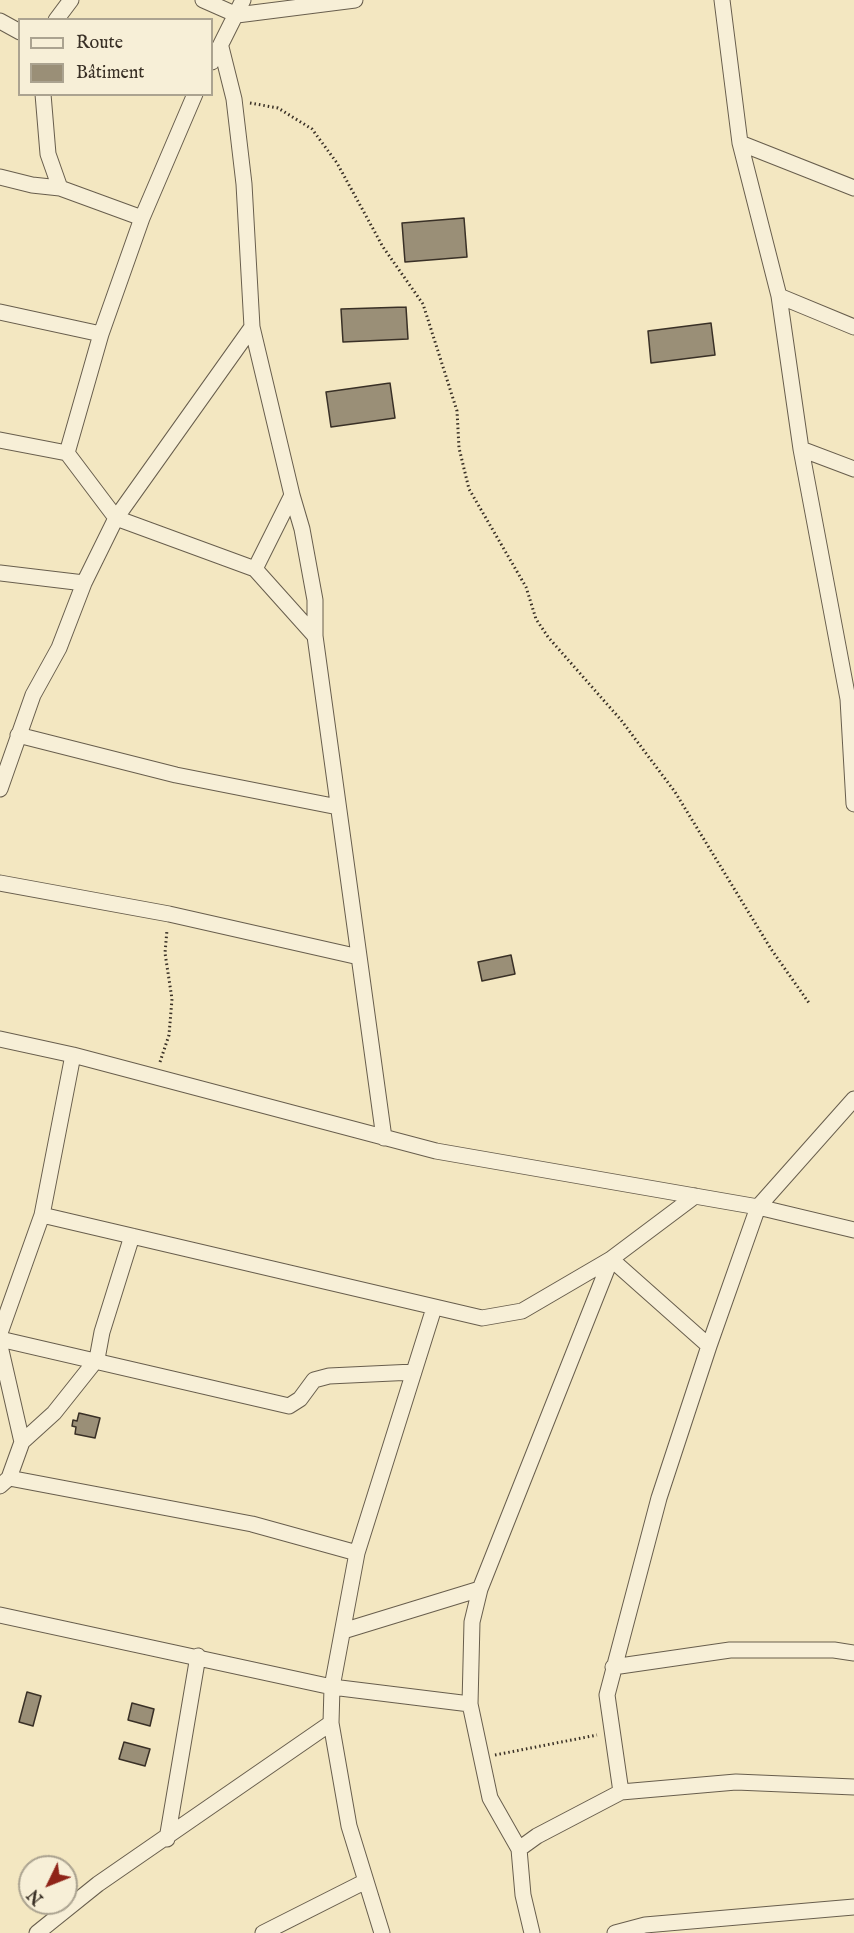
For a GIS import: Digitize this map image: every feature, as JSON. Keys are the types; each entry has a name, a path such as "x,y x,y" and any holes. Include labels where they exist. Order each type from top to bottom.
{"street":[{"path":"58,18 71,0"},
{"path":"203,0 237,15 355,0"},
{"path":"213,60 243,0"},
{"path":"722,0 740,143 779,296 801,449 848,699 854,804"},
{"path":"0,21 18,31"},
{"path":"221,46 234,99 244,184 252,327 292,495 303,529 315,600 315,636 384,1138"},
{"path":"43,96 48,153 60,188"},
{"path":"67,453 101,334 142,218 194,96"},
{"path":"740,143 854,188"},
{"path":"0,177 32,185 60,188 142,218"},
{"path":"779,296 854,327"},
{"path":"0,312 101,334"},
{"path":"0,789 33,695 59,648 84,583 116,518 252,327"},
{"path":"0,440 67,453 116,518 255,568 315,636"},
{"path":"801,449 854,469"},
{"path":"255,568 292,495"},
{"path":"0,573 84,583"},
{"path":"18,735 176,776 338,807"},
{"path":"0,883 169,914 359,957"},
{"path":"0,1039 73,1055 436,1151 758,1207 854,1230"},
{"path":"0,1334 42,1215 73,1055"},
{"path":"621,1792 607,1695 659,1498 709,1346 758,1207 854,1100"},
{"path":"42,1215 483,1318 522,1311 611,1259 695,1196"},
{"path":"132,1236 102,1332 97,1359 54,1413 22,1442 4,1482 252,1524 357,1553"},
{"path":"611,1259 709,1346"},
{"path":"532,1933 523,1895 519,1849 490,1798 470,1704 472,1622 480,1589 611,1259"},
{"path":"382,1933 349,1826 331,1723 332,1687 357,1553 434,1308"},
{"path":"0,1339 97,1359 289,1406 300,1399 314,1380 329,1376 414,1372"},
{"path":"0,1346 22,1442"},
{"path":"343,1631 480,1589"},
{"path":"0,1615 198,1656 332,1687 470,1704"},
{"path":"613,1666 730,1650 834,1650 854,1653"},
{"path":"167,1839 198,1656"},
{"path":"37,1933 98,1884 167,1839 331,1723"},
{"path":"519,1849 537,1836 621,1792 736,1782 854,1787"},
{"path":"263,1933 366,1881"},
{"path":"615,1933 645,1926 854,1907"}],"path":[{"path":"234,99 278,108 312,129 338,163 383,247 423,304 457,411 459,448 470,489 526,587 536,619 548,637 621,720 675,792 771,949 810,1003"},
{"path":"155,1078 169,1035 172,999 165,953 169,914"},
{"path":"481,1757 611,1732"}],"building":[{"path":"464,218 467,257 405,262 402,223"},
{"path":"406,307 408,339 343,342 341,309"},
{"path":"711,323 715,355 651,363 648,331"},
{"path":"390,383 395,418 331,427 326,392"},
{"path":"511,955 515,974 482,981 478,962"},
{"path":"79,1413 100,1418 95,1438 75,1434 76,1427 72,1426 73,1420 77,1421"},
{"path":"27,1692 41,1696 33,1726 19,1722"},
{"path":"132,1703 154,1709 150,1726 128,1720"},
{"path":"124,1742 150,1749 145,1766 119,1759"}]}
